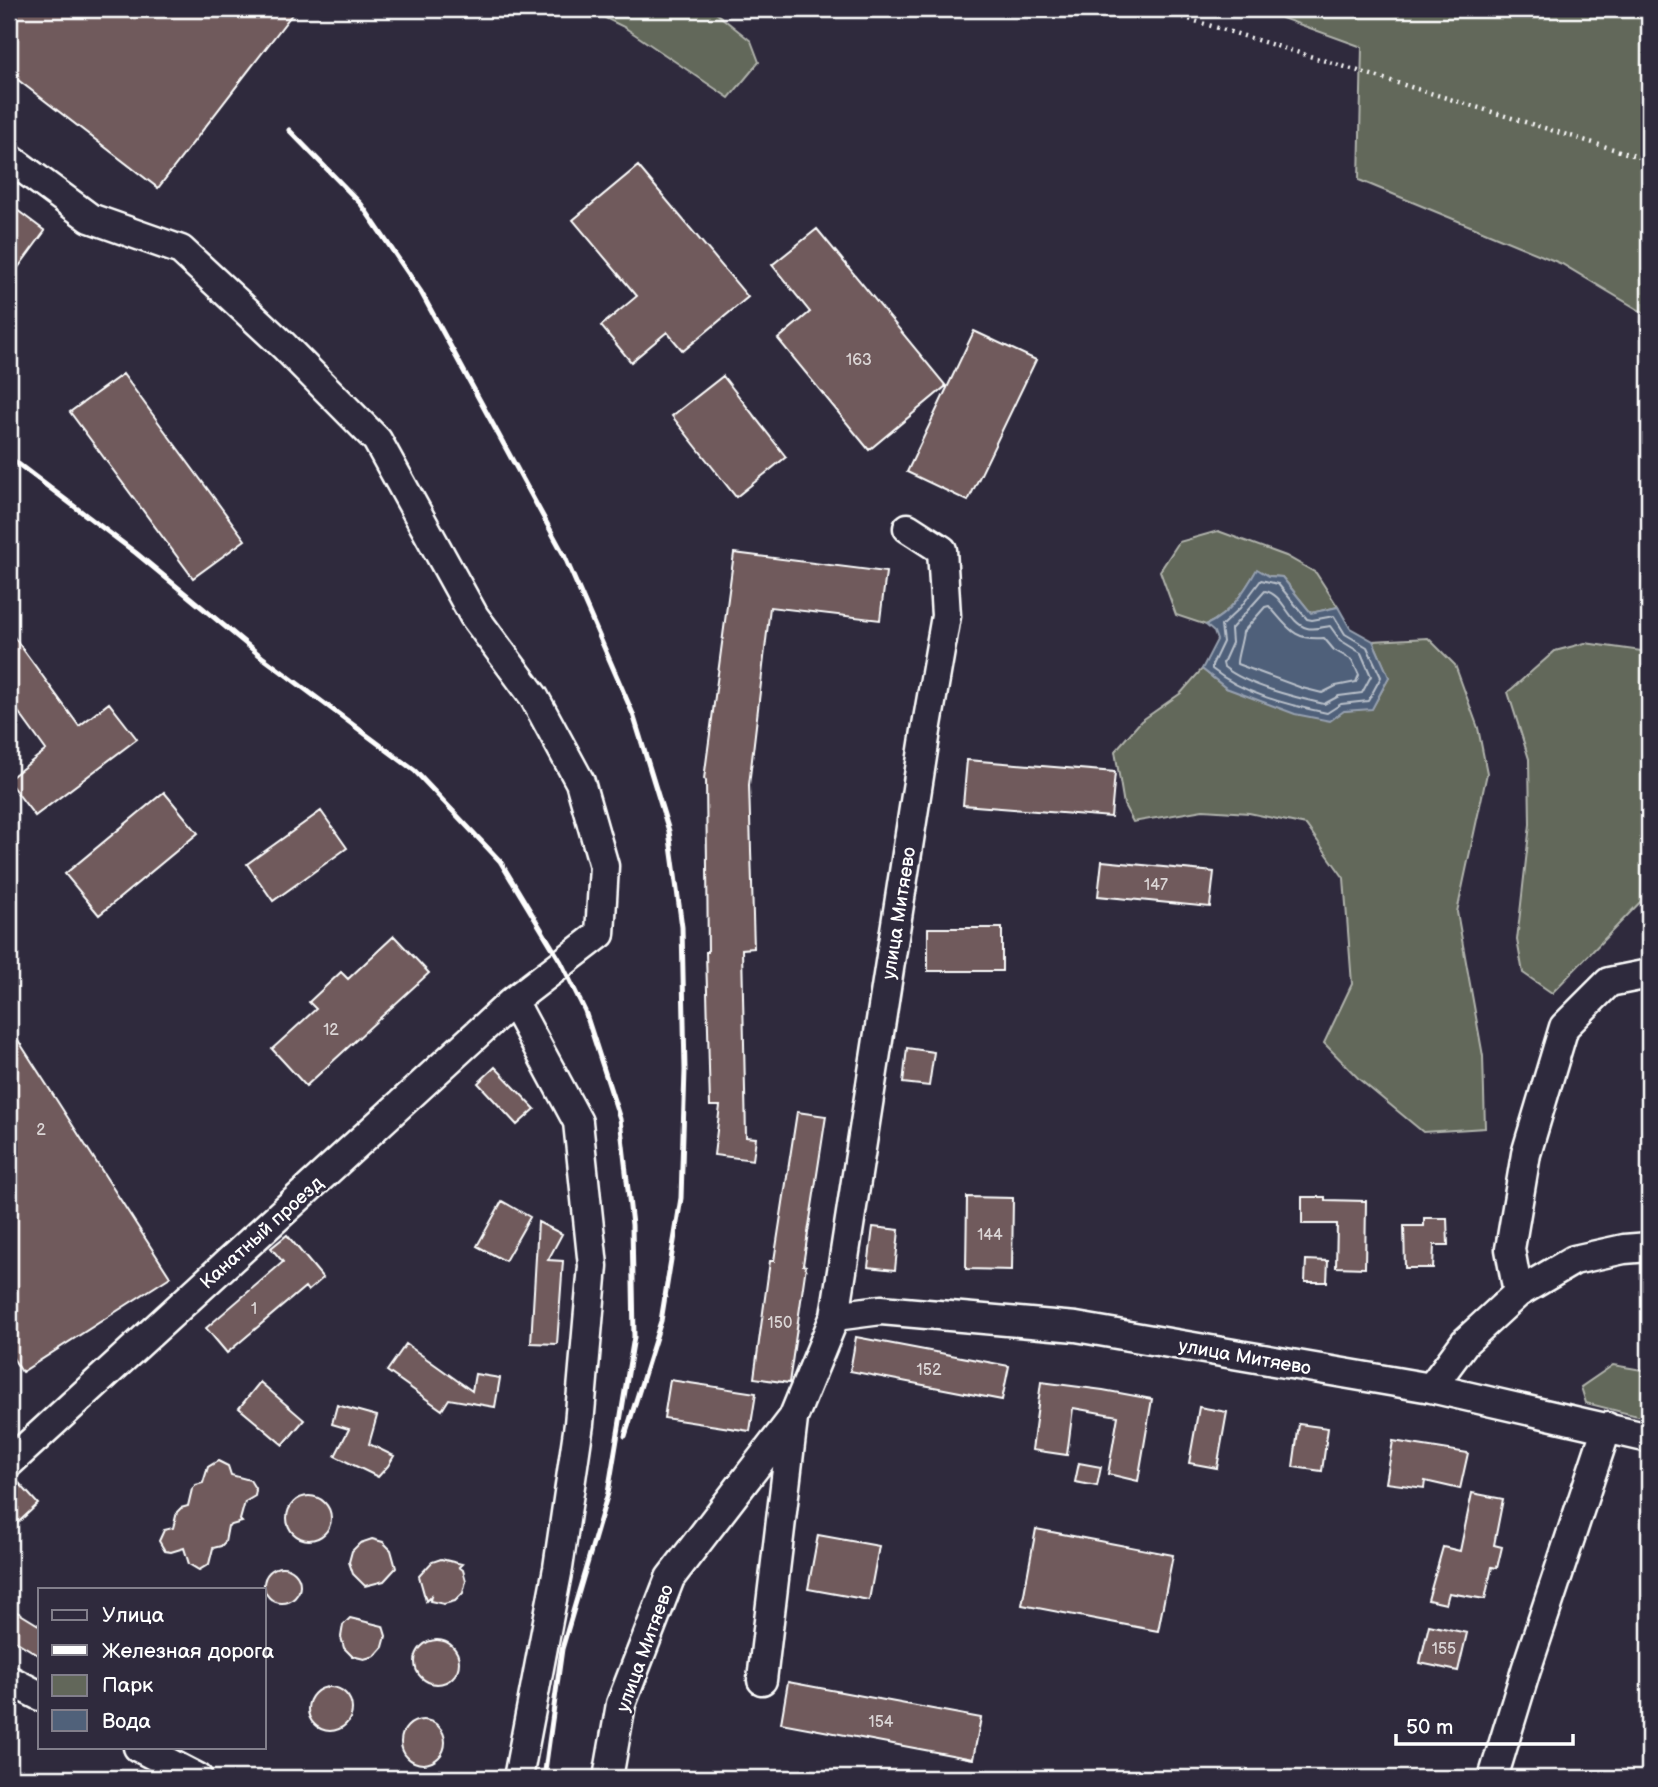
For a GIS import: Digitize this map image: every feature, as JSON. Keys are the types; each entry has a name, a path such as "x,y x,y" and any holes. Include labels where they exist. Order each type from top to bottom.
{"street":[{"name":"Канатный проезд","path":"9,158 90,218 181,250 284,346 377,440 474,616 534,697 580,782 604,866 600,934 513,1001 9,1462"},
{"name":"улица Митяево","path":"608,1778 621,1704 670,1578 793,1418 835,1316 946,616 942,550 908,528"},
{"path":"1518,1293 1510,1249 1526,1154 1564,1027 1609,982 1649,974"},
{"path":"513,1001 578,1122 593,1266 579,1424 568,1502 518,1778"},
{"path":"1431,1388 1465,1342 1518,1293 1574,1260 1624,1249 1649,1247"},
{"name":"улица Митяево","path":"835,1316 881,1310 1076,1326 1431,1388 1649,1438"},
{"path":"762,1680 793,1418"},
{"path":"1493,1778 1607,1427"},
{"path":"9,1680 38,1695"},
{"path":"140,1748 198,1778"}],"path":[{"path":"1156,9 1649,160"}],"green space":[{"path":"587,9 711,9 751,41 759,62 729,98 624,27"},
{"path":"1257,9 1649,9 1649,316 1562,264 1359,180 1362,47"},
{"path":"1218,531 1286,556 1316,573 1338,607 1311,613 1282,577 1269,576 1257,570 1236,602 1206,625 1176,615 1160,571 1179,542"},
{"path":"1428,638 1455,665 1478,728 1487,773 1457,912 1483,1056 1485,1128 1423,1132 1359,1079 1324,1043 1352,984 1344,878 1306,825 1249,813 1203,810 1133,822 1124,805 1115,751 1141,721 1181,693 1202,669 1226,688 1343,711 1372,708 1389,678 1373,641"},
{"path":"1585,643 1649,652 1649,893 1552,993 1523,973 1517,940 1530,824 1529,759 1508,692 1555,651"},
{"path":"1613,1365 1649,1369 1649,1419 1586,1403 1581,1387"}],"water":[{"path":"1257,569 1269,576 1282,577 1311,613 1338,607 1350,628 1373,641 1389,677 1372,709 1344,711 1330,721 1295,714 1226,688 1202,669 1217,640 1214,632 1206,625 1229,609"}],"building":[{"path":"9,9 296,9 158,188 9,73"},
{"path":"638,166 748,297 683,351 667,332 631,362 601,326 637,296 573,220"},
{"path":"9,204 45,231 9,280"},
{"path":"817,229 946,386 869,450 778,339 810,312 772,265"},
{"path":"974,331 1036,360 968,501 907,472"},
{"path":"123,374 245,540 193,578 70,412"},
{"path":"723,376 786,457 736,497 672,416"},
{"path":"734,553 886,572 880,620 770,607 749,785 754,948 742,949 746,1137 756,1138 753,1160 714,1155 720,1106 710,1106 704,779"},
{"path":"9,630 79,726 109,703 137,739 35,816 9,782 9,779 46,750 9,699"},
{"path":"967,760 1115,772 1111,817 963,805"},
{"path":"164,792 198,833 99,915 65,874"},
{"path":"321,811 347,848 273,901 247,864"},
{"path":"1102,861 1214,872 1210,907 1098,896"},
{"path":"928,928 1002,928 1002,971 928,971"},
{"path":"394,936 429,973 306,1086 272,1049 316,1009 309,1002 341,972 348,979"},
{"path":"9,1026 170,1277 22,1372 9,1352"},
{"path":"907,1048 934,1052 929,1086 903,1083"},
{"path":"495,1067 535,1109 517,1125 478,1083"},
{"path":"797,1112 826,1116 803,1265 806,1266 789,1383 754,1378 770,1261 774,1261"},
{"path":"967,1197 1013,1198 1012,1270 966,1269"},
{"path":"1302,1197 1366,1201 1365,1268 1336,1267 1337,1224 1302,1224"},
{"path":"502,1201 530,1217 505,1261 477,1246"},
{"path":"1424,1218 1447,1218 1448,1245 1434,1245 1433,1268 1405,1268 1404,1226 1424,1226"},
{"path":"538,1222 562,1234 548,1260 563,1261 557,1344 531,1343"},
{"path":"873,1227 899,1230 895,1270 868,1267"},
{"path":"287,1235 323,1278 308,1291 305,1287 227,1353 206,1328 283,1262 271,1248"},
{"path":"1306,1260 1328,1261 1327,1282 1305,1282"},
{"path":"856,1337 1009,1366 1002,1400 850,1371"},
{"path":"406,1344 472,1391 475,1374 500,1378 495,1407 449,1399 442,1410 387,1371"},
{"path":"670,1380 756,1393 750,1431 664,1418"},
{"path":"260,1382 304,1420 283,1445 239,1408"},
{"path":"1041,1382 1152,1399 1138,1481 1108,1474 1118,1416 1073,1408 1067,1455 1032,1450"},
{"path":"337,1405 377,1416 369,1444 394,1456 378,1477 335,1456 349,1429 332,1424"},
{"path":"1199,1407 1227,1412 1217,1468 1189,1463"},
{"path":"1299,1424 1328,1428 1322,1471 1293,1467"},
{"path":"1393,1441 1468,1453 1460,1489 1425,1481 1424,1488 1386,1483"},
{"path":"218,1461 228,1466 231,1475 250,1480 256,1490 255,1496 245,1502 240,1520 242,1522 228,1526 225,1542 213,1548 209,1564 199,1570 189,1564 184,1548 165,1551 159,1541 164,1530 173,1528 177,1512 188,1506 192,1489 203,1483 208,1467"},
{"path":"1079,1463 1101,1467 1097,1486 1075,1482"},
{"path":"19,1483 38,1504 9,1531 9,1493"},
{"path":"1472,1493 1503,1499 1494,1545 1502,1547 1497,1568 1492,1567 1485,1599 1449,1593 1446,1604 1428,1600 1443,1547 1460,1551"},
{"path":"309,1496 325,1502 331,1518 325,1534 309,1540 293,1534 287,1518 293,1502"},
{"path":"1036,1529 1173,1555 1158,1631 1022,1605"},
{"path":"818,1535 879,1546 869,1600 808,1589"},
{"path":"372,1539 383,1542 391,1550 396,1568 384,1581 365,1586 353,1574 349,1562 352,1551 360,1543"},
{"path":"441,1559 462,1564 459,1567 463,1570 466,1581 463,1593 455,1601 444,1604 430,1601 431,1596 426,1601 419,1576 432,1562"},
{"path":"275,1568 289,1568 299,1578 299,1592 289,1602 275,1602 266,1594 265,1578"},
{"path":"9,1607 38,1625 38,1655 9,1637"},
{"path":"350,1618 383,1626 386,1636 383,1647 375,1656 364,1659 352,1656 344,1648 341,1637 343,1625"},
{"path":"1429,1625 1467,1633 1458,1671 1420,1663"},
{"path":"437,1640 453,1646 459,1662 453,1678 437,1684 421,1678 415,1662 421,1646"},
{"path":"788,1682 981,1718 973,1759 781,1723"},
{"path":"330,1687 346,1693 352,1709 346,1725 330,1731 314,1725 308,1709 314,1693"},
{"path":"423,1720 439,1726 445,1742 439,1758 423,1764 407,1758 401,1742 407,1726"}],"railway":[{"path":"289,130 361,204 421,292 564,555 633,714 669,831 682,927 685,1070 681,1198 661,1321 625,1436"},
{"path":"9,457 136,553 262,657 415,771 500,861 561,962 585,1011 620,1119 632,1225 634,1337 608,1493 562,1649 544,1778"}]}
